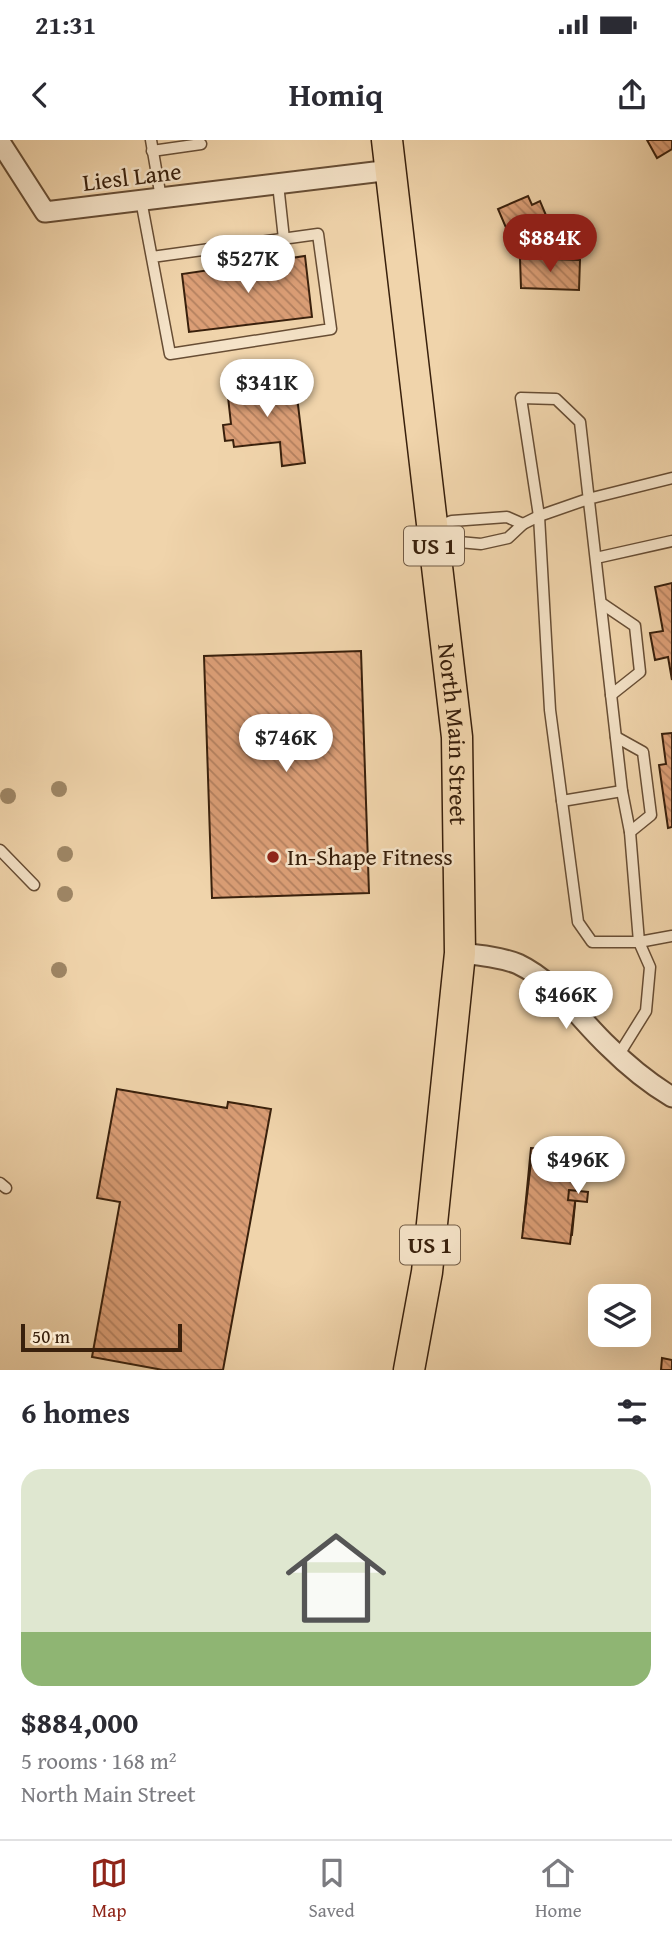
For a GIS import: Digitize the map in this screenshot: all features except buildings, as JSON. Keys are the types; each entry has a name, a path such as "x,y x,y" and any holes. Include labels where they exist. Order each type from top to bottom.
{"main road":[{"name":"North Main Street","path":"387,140 457,737 460,953 427,1272 409,1370"}],"street":[{"name":"Liesl Lane","path":"0,142 45,212 391,170"},
{"path":"460,953 516,964 539,976 618,1056 648,1082 672,1097"}],"lane":[{"path":"161,198 152,145 201,144"},
{"path":"278,184 284,239"},
{"path":"141,200 170,354 331,329 318,234 152,257"},
{"path":"618,1056 646,1011 650,967 639,943 630,832 622,791 580,422 556,399 521,398 539,516 551,710 578,922 592,943 639,943 672,936"},
{"path":"432,527 459,542 481,544 508,538 523,524 539,516 588,499 672,478"},
{"path":"432,527 452,522 507,517 523,524"},
{"path":"596,558 672,541"},
{"path":"601,603 635,626 640,671 611,695"},
{"path":"616,737 643,752 651,816 630,832"},
{"path":"562,801 622,791"},
{"path":"0,850 34,885"}],"place":[{"name":"In-Shape Fitness","path":"273,857"}]}
